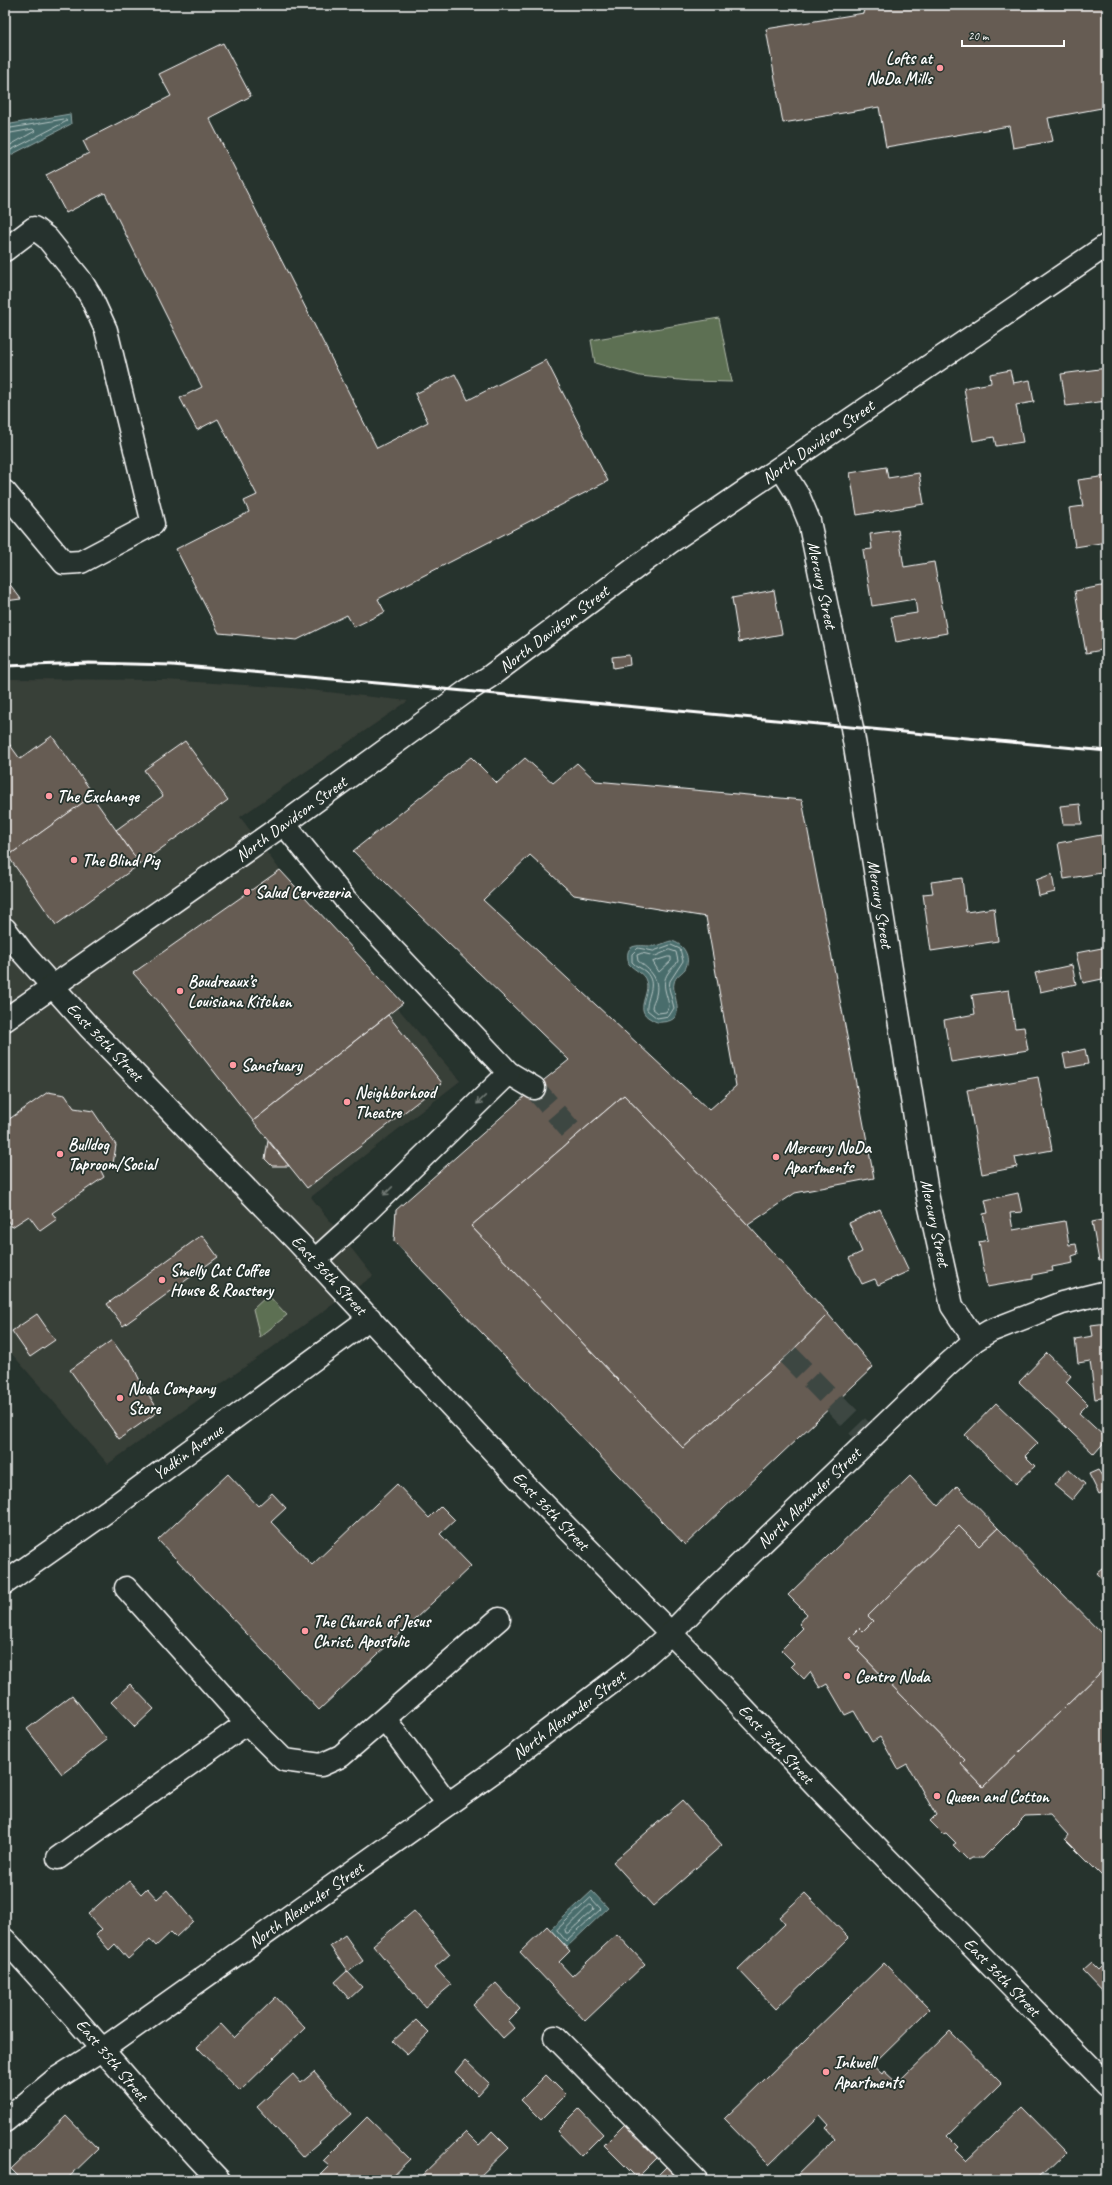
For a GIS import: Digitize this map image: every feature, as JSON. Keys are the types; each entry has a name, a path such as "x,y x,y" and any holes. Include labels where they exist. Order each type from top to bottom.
{"street":[{"path":"5,250 34,228 47,238 80,279 91,297 106,330 153,524 81,562 64,563 5,492"},
{"name":"North Davidson Street","path":"5,1020 284,824 454,700 496,673 669,543 1107,245"},
{"name":"Mercury Street","path":"781,468 799,497 809,522 852,728 928,1198 952,1306 975,1340"},
{"path":"284,824 345,899 509,1073 534,1088"},
{"name":"East 36th Street","path":"5,929 23,954 90,1027 315,1260 520,1480 1107,2085"},
{"path":"315,1260 350,1228 509,1073"},
{"name":"North Alexander Street","path":"5,2121 57,2078 103,2049 448,1804 636,1664 670,1634 709,1594 947,1365 975,1340 990,1331 1062,1303 1107,1292"},
{"name":"Yadkin Avenue","path":"5,1583 116,1505 370,1318"},
{"path":"126,1588 246,1723 284,1760 321,1766 342,1756 499,1619"},
{"path":"385,1719 448,1804"},
{"path":"58,1858 246,1723"},
{"name":"East 35th Street","path":"5,1940 103,2049 164,2122 219,2180"},
{"path":"555,2037 696,2180"}],"shaded area":[{"path":"5,679 165,680 292,688 408,701 240,817 280,870 460,1081 311,1197 373,1276 108,1464 5,1346"}],"green space":[{"path":"719,318 732,382 690,381 640,376 595,363 591,340"},
{"path":"268,1295 287,1315 260,1337 253,1309"}],"water":[{"path":"70,114 71,124 5,158 5,125"},
{"path":"671,941 683,948 687,955 687,964 685,969 678,975 674,983 677,1007 675,1017 670,1021 658,1022 652,1020 643,1011 647,986 646,981 641,974 629,964 628,952 633,947 657,946"},
{"path":"592,1891 608,1908 567,1947 550,1930"}],"building":[{"name":"Lofts at NoDa Mills","path":"862,5 1107,5 1107,107 1048,118 1053,141 1013,148 1009,126 886,147 879,107 783,123 766,29 864,13"},
{"path":"223,43 251,96 209,118 377,448 428,422 415,394 455,374 468,400 546,360 608,481 378,599 385,612 354,627 347,615 297,640 219,633 176,549 249,512 244,501 257,495 218,419 197,430 180,398 202,387 105,193 66,213 46,175 89,153 83,141 171,96 159,74"},
{"path":"1107,368 1107,401 1066,406 1061,374"},
{"path":"1010,370 1013,383 1030,380 1034,402 1016,405 1023,442 996,446 994,437 973,441 964,388 991,383 990,374"},
{"path":"886,467 888,478 919,473 924,504 857,515 850,473"},
{"path":"1107,476 1107,542 1075,547 1069,508 1083,506 1078,480"},
{"path":"898,530 904,567 934,562 947,633 896,642 891,617 917,613 915,599 872,606 863,550 872,549 870,534"},
{"path":"5,578 21,599 5,601"},
{"path":"1107,585 1107,649 1086,653 1075,591"},
{"path":"774,590 782,634 739,642 732,598"},
{"path":"629,655 630,665 613,668 612,657"},
{"name":"The Exchange","path":"52,736 94,795 8,856 5,852 5,738 20,759"},
{"path":"185,741 228,800 140,864 116,830 163,796 144,770"},
{"name":"Mercury NoDa Apartments","path":"471,757 497,783 525,758 553,783 577,763 596,781 802,800 874,1178 795,1193 748,1225 624,1095 471,1226 683,1448 788,1355 828,1314 873,1367 685,1545 394,1241 396,1210 534,1088 569,1060 353,851","holes":["530,855 574,895 706,917 736,1086 709,1110 483,900"]},
{"name":"The Blind Pig","path":"92,796 140,864 56,925 8,856"},
{"path":"1080,804 1082,824 1063,824 1060,806"},
{"path":"1101,835 1107,872 1064,879 1058,843"},
{"path":"280,870 403,1003 253,1121 160,1003 133,973"},
{"path":"1052,874 1055,892 1039,896 1036,880"},
{"path":"962,878 966,912 994,908 998,941 931,951 923,894 933,893 931,882"},
{"path":"1107,947 1107,978 1083,983 1076,953"},
{"path":"1072,965 1076,984 1040,992 1035,973"},
{"path":"1009,990 1015,1028 1024,1027 1028,1050 951,1062 944,1020 975,1014 972,995"},
{"name":"Neighborhood Theatre","path":"388,1015 442,1083 307,1188 253,1121"},
{"path":"1085,1049 1088,1064 1066,1068 1063,1054"},
{"path":"1038,1077 1052,1150 1015,1157 1017,1167 982,1174 967,1090"},
{"name":"Bulldog Taproom/Social","path":"48,1092 65,1095 74,1108 93,1111 116,1145 113,1164 101,1171 104,1177 52,1213 57,1219 40,1231 29,1216 12,1227 5,1217 5,1211 7,1209 5,1205 5,1122"},
{"path":"624,1095 748,1225 828,1314 788,1355 683,1448 471,1226"},
{"path":"268,1141 289,1166 272,1166 265,1159"},
{"path":"1018,1193 1022,1212 1010,1213 1013,1230 1065,1221 1069,1245 1076,1244 1078,1254 1072,1256 1073,1263 1052,1267 1053,1271 1033,1275 1033,1279 987,1287 979,1242 988,1240 983,1214 988,1213 985,1200"},
{"path":"880,1209 909,1271 878,1285 875,1279 862,1284 849,1258 862,1252 849,1223"},
{"path":"1107,1219 1107,1259 1099,1261 1092,1222"},
{"name":"Smelly Cat Coffee House & Roastery","path":"202,1235 218,1257 123,1326 107,1304"},
{"path":"37,1314 55,1340 30,1357 12,1331"},
{"path":"1107,1323 1107,1397 1095,1399 1090,1361 1078,1363 1075,1339 1093,1336 1091,1325"},
{"name":"Noda Company Store","path":"112,1340 124,1357 130,1360 142,1385 159,1411 119,1439 70,1370"},
{"path":"1047,1353 1071,1376 1066,1382 1088,1404 1079,1413 1107,1439 1094,1454 1019,1382"},
{"path":"996,1403 1038,1443 1025,1456 1035,1466 1016,1484 965,1435"},
{"path":"1068,1469 1085,1484 1072,1500 1054,1485"},
{"path":"1098,1470 1107,1483 1107,1490 1099,1494 1089,1474"},
{"path":"228,1474 258,1506 272,1493 286,1508 271,1522 312,1565 397,1484 429,1518 441,1506 455,1520 440,1534 471,1566 319,1710 158,1540"},
{"name":"Centro Noda","path":"910,1476 938,1506 957,1486 998,1528 979,1546 959,1526 868,1616 873,1621 863,1631 860,1628 850,1638 860,1649 858,1651 965,1760 961,1764 983,1787 1107,1666 1107,1881 1065,1839 1068,1835 1050,1815 1025,1816 983,1858 971,1858 968,1860 953,1845 956,1843 946,1833 943,1834 930,1821 936,1815 907,1764 898,1769 880,1737 872,1742 854,1711 845,1715 827,1684 820,1688 810,1672 804,1679 791,1666 794,1663 781,1650 803,1628 799,1624 807,1614 788,1595"},
{"path":"959,1526 979,1546 998,1528 1107,1639 1107,1666 983,1787 961,1764 965,1760 858,1651 860,1649 850,1638 860,1628 863,1631 873,1621 868,1616"},
{"path":"1107,1565 1107,1584 1097,1573"},
{"path":"130,1684 154,1709 135,1727 111,1702"},
{"path":"72,1695 107,1740 62,1774 27,1729"},
{"path":"682,1801 722,1845 653,1906 613,1862"},
{"path":"129,1881 141,1894 147,1888 157,1899 167,1890 193,1921 176,1937 171,1932 156,1946 150,1939 128,1959 115,1944 109,1950 96,1935 102,1929 88,1914 108,1896 109,1898"},
{"path":"805,1893 849,1938 776,2009 738,1969 785,1924 779,1917"},
{"path":"414,1911 450,1954 435,1967 451,1985 425,2007 373,1945"},
{"path":"547,1926 570,1951 559,1962 572,1976 617,1934 645,1964 585,2021 520,1952"},
{"path":"345,1935 363,1961 348,1972 330,1946"},
{"path":"1107,1960 1107,1996 1083,1971 1092,1963 1098,1969"},
{"name":"Inkwell Apartments","path":"884,1963 929,2009 872,2065 882,2074 884,2071 897,2083 950,2031 1001,2083 947,2136 958,2147 955,2150 966,2161 1022,2107 1066,2152 1037,2180 792,2180 835,2138 826,2128 829,2125 820,2115 769,2165 724,2119"},
{"path":"347,1971 362,1987 349,1999 335,1982"},
{"path":"496,1983 520,2009 508,2021 514,2028 503,2038 473,2005"},
{"path":"276,1997 305,2028 240,2091 197,2047 221,2024 234,2038"},
{"path":"416,2020 429,2033 407,2054 393,2041"},
{"path":"465,2060 489,2083 478,2095 455,2072"},
{"path":"314,2072 351,2114 302,2157 257,2107 293,2074 301,2083"},
{"path":"546,2075 566,2095 541,2120 521,2100"},
{"path":"579,2109 603,2134 581,2156 557,2131"},
{"path":"66,2116 98,2149 66,2180 22,2180 11,2169"},
{"path":"367,2117 410,2159 388,2180 323,2180 319,2176 329,2166 323,2161"},
{"path":"625,2124 658,2157 637,2178 604,2145"},
{"path":"492,2131 509,2148 476,2180 417,2180 466,2132 479,2145"},
{"path":"669,2164 686,2180 653,2180"},
{"path":"509,2173 515,2180 502,2180"}],"tunnel":[{"path":"534,1088 575,1135"},
{"path":"788,1355 870,1439"}],"tram line":[{"path":"5,7 16,5"}],"railway":[{"path":"5,666 89,663 172,665 1107,751"}],"place":[{"name":"Lofts at NoDa Mills","path":"940,68"},
{"name":"The Exchange","path":"49,796"},
{"name":"The Blind Pig","path":"74,860"},
{"name":"Salud Cervezeria","path":"247,892"},
{"name":"Boudreaux’s Louisiana Kitchen","path":"180,991"},
{"name":"Sanctuary","path":"233,1065"},
{"name":"Neighborhood Theatre","path":"347,1102"},
{"name":"Bulldog Taproom/Social","path":"60,1154"},
{"name":"Mercury NoDa Apartments","path":"776,1157"},
{"name":"Smelly Cat Coffee House & Roastery","path":"162,1280"},
{"name":"Noda Company Store","path":"120,1398"},
{"name":"The Church of Jesus Christ, Apostolic","path":"305,1631"},
{"name":"Centro Noda","path":"847,1676"},
{"name":"Queen and Cotton","path":"937,1796"},
{"name":"Inkwell Apartments","path":"826,2072"}]}
